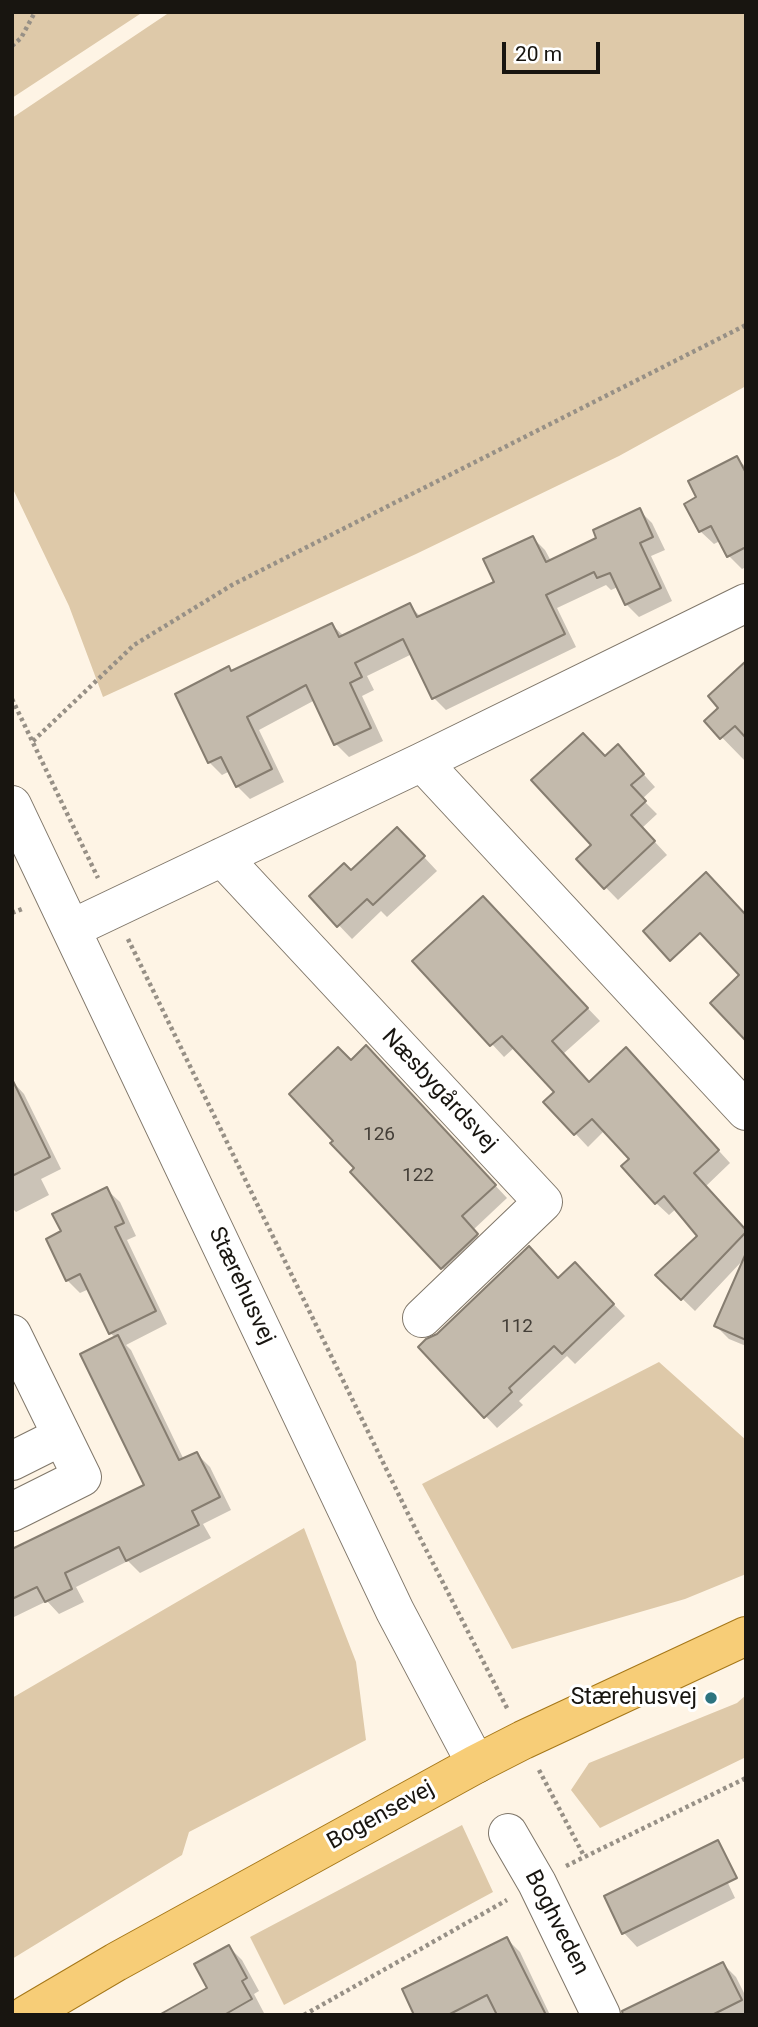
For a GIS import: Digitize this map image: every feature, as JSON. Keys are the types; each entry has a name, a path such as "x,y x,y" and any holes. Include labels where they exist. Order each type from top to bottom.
{"main road":[{"name":"Bogensevej","path":"26,2015 116,1962 523,1740 746,1636"}],"street":[{"path":"71,929 422,762 746,603"},
{"path":"422,762 746,1111"},
{"name":"Stærehusvej","path":"12,805 390,1599 476,1765"},
{"name":"Næsbygårdsvej","path":"222,857 543,1202 422,1318"},
{"path":"12,1335 82,1477 12,1512"},
{"path":"12,1461 62,1436"},
{"name":"Boghveden","path":"508,1833 537,1882 601,2015"}],"path":[{"path":"12,46 21,38 35,12"},
{"path":"33,741 134,645 232,585 746,325"},
{"path":"12,699 414,1526 584,1857"}],"shaded area":[{"path":"12,12 143,12 12,98"},
{"path":"170,12 746,12 746,386 619,456 416,554 103,697 69,606 12,487 12,118"},
{"path":"659,1362 746,1440 746,1574 685,1599 512,1649 422,1484"},
{"path":"304,1528 356,1662 366,1740 189,1832 182,1855 12,1959 12,1698"},
{"path":"746,1695 746,1757 600,1828 571,1790 589,1763 737,1703"},
{"path":"462,1825 493,1892 284,2005 250,1937"}],"building":[{"path":"737,456 746,473 746,547 727,557 711,526 699,532 684,504 696,497 688,481"},
{"path":"640,508 653,537 640,543 661,588 625,605 610,573 597,578 594,572 546,595 565,634 432,699 403,639 355,663 362,677 350,683 371,728 334,745 306,685 247,717 272,769 236,787 221,757 208,763 175,694 229,666 231,671 332,623 339,637 410,603 417,617 494,582 483,559 533,536 546,562 596,538 593,530"},
{"path":"746,661 746,738 735,726 720,739 704,721 718,708 708,696"},
{"path":"583,733 605,756 618,744 644,774 631,785 646,801 631,815 655,841 604,889 576,859 591,845 531,780"},
{"path":"397,827 425,856 373,905 367,899 337,927 309,896 344,863 351,870"},
{"path":"706,872 746,915 746,1041 710,1003 739,975 700,933 670,961 643,931"},
{"path":"483,896 588,1008 552,1041 589,1082 626,1047 719,1150 694,1173 746,1232 681,1300 655,1275 697,1236 664,1196 655,1204 621,1166 629,1159 592,1119 574,1135 543,1102 554,1092 502,1036 490,1046 412,961"},
{"path":"366,1045 496,1185 462,1216 478,1234 441,1269 350,1172 354,1168 330,1143 333,1141 289,1094 338,1047 351,1060"},
{"path":"12,1079 50,1157 12,1176"},
{"path":"107,1187 124,1223 115,1227 156,1311 109,1334 80,1274 66,1281 46,1239 61,1231 52,1214"},
{"path":"529,1246 558,1278 575,1262 614,1304 562,1354 554,1346 509,1388 512,1392 484,1418 418,1347 437,1334"},
{"path":"746,1253 746,1340 714,1326"},
{"path":"118,1335 179,1460 197,1452 220,1497 192,1511 199,1525 126,1561 119,1547 65,1573 72,1589 45,1602 37,1587 12,1599 12,1549 144,1485 80,1354"},
{"path":"718,1840 737,1878 622,1934 604,1896"},
{"path":"507,1937 546,2015 497,2015 487,1995 448,2015 414,2015 402,1989"},
{"path":"229,1945 247,1978 242,1981 252,1999 224,2015 159,2015 207,1988 194,1964"},
{"path":"723,1962 742,2000 712,2015 623,2015 622,2011"}],"place":[{"name":"Stærehusvej","path":"711,1698"}]}
